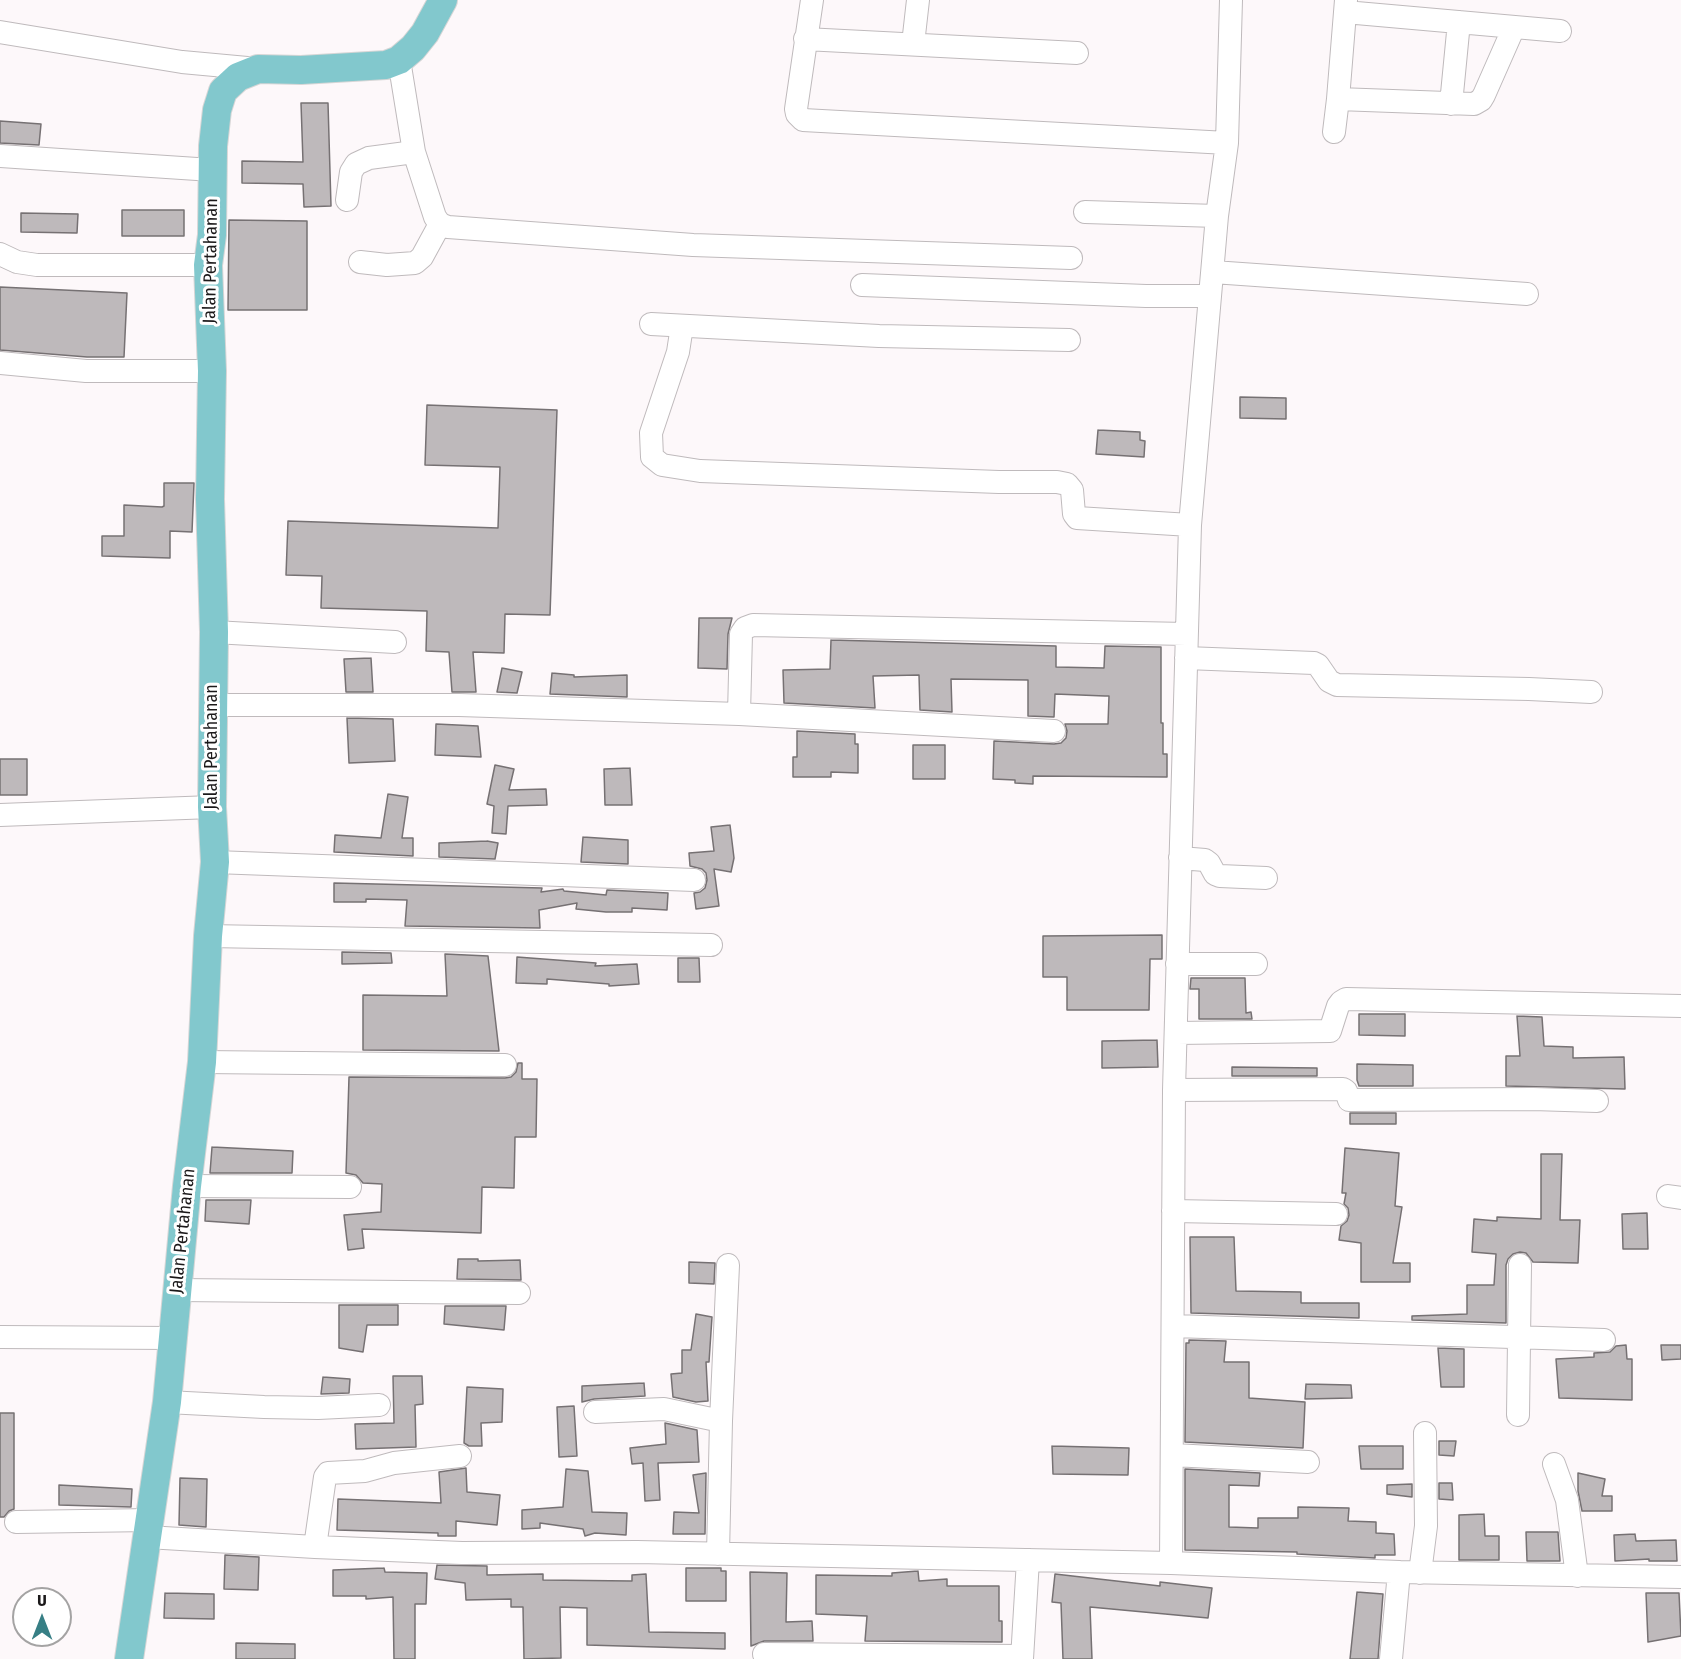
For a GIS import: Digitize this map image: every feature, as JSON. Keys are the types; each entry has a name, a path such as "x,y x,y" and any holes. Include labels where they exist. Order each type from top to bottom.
{"main road":[{"path":"399,60 425,33 443,0"},
{"name":"Jalan Pertahanan","path":"129,1659 167,1402 176,1290 202,1062 208,936 215,862 212,807 214,632 210,499 212,371 208,265 212,235 212,170 217,110 223,90 238,77 258,69 301,70 386,65 399,60"}],"street":[{"path":"812,0 796,109 799,118 806,121 1227,143"},
{"path":"914,44 918,0"},
{"path":"1171,1563 1174,1090 1190,525 1217,216 1227,143 1231,0"},
{"path":"1334,132 1345,6 1459,22 1560,31"},
{"path":"1451,104 1459,22"},
{"path":"1338,99 1470,105 1481,100 1514,27"},
{"path":"0,32 182,62 258,69"},
{"path":"805,39 1077,53"},
{"path":"399,60 414,152 429,201 440,224"},
{"path":"347,200 351,172 356,164 369,158 414,152"},
{"path":"0,156 212,170"},
{"path":"1085,212 1217,216"},
{"path":"440,224 452,227 693,245 1071,258"},
{"path":"360,262 387,265 415,262 422,257 440,224"},
{"path":"0,254 17,262 37,265 208,265"},
{"path":"1213,272 1527,294"},
{"path":"862,285 1146,296 1210,296"},
{"path":"651,324 879,336 1069,340"},
{"path":"682,326 678,352 651,433 652,457 662,465 700,471 1057,482 1067,484 1072,490 1074,514 1077,518 1190,525"},
{"path":"0,363 86,371 212,371"},
{"path":"739,714 741,634 745,628 753,625 1186,634"},
{"path":"214,632 395,642"},
{"path":"1186,658 1314,663 1329,681 1337,685 1529,688 1591,692"},
{"path":"212,705 459,705 739,714 1054,731"},
{"path":"0,815 212,807"},
{"path":"1180,858 1205,860 1215,874 1220,876 1266,878"},
{"path":"215,862 694,880"},
{"path":"208,936 711,945"},
{"path":"1178,964 1256,964"},
{"path":"1177,1033 1330,1031 1338,1006 1346,999 1681,1006"},
{"path":"202,1062 505,1065"},
{"path":"1174,1090 1343,1089 1346,1090 1349,1100 1597,1101"},
{"path":"187,1186 351,1187"},
{"path":"1173,1211 1336,1214"},
{"path":"718,1554 728,1265"},
{"path":"1518,1415 1520,1265"},
{"path":"176,1290 519,1293"},
{"path":"1174,1326 1604,1340"},
{"path":"0,1337 172,1338"},
{"path":"167,1402 318,1408 379,1405"},
{"path":"595,1412 664,1409 721,1421"},
{"path":"1391,1659 1410,1573 1426,1526 1425,1433"},
{"path":"1173,1455 1308,1462"},
{"path":"315,1547 325,1477 328,1473 365,1471 394,1463 460,1456"},
{"path":"1554,1464 1567,1500 1577,1576"},
{"path":"16,1522 148,1529 315,1547 462,1552 1028,1560 1171,1563 1410,1573 1681,1577"},
{"path":"764,1654 1022,1658 1028,1560"}],"building":[{"path":"301,103 328,103 331,206 304,207 303,184 242,183 242,161 303,162"},
{"path":"0,121 41,124 39,145 0,143"},
{"path":"122,210 184,210 184,236 122,236"},
{"path":"21,213 78,214 77,233 21,232"},
{"path":"229,220 307,221 307,310 228,310"},
{"path":"0,287 127,293 124,357 87,357 0,350"},
{"path":"1240,397 1286,398 1286,419 1240,418"},
{"path":"427,405 557,410 550,615 505,614 504,653 473,652 476,692 452,692 449,652 426,651 427,611 321,608 322,576 286,575 288,521 498,528 500,467 425,465"},
{"path":"1098,430 1140,432 1140,440 1145,441 1144,457 1096,454"},
{"path":"164,483 194,483 192,532 170,531 170,558 102,556 102,536 124,536 124,505 164,506"},
{"path":"699,618 732,618 728,634 727,669 698,668"},
{"path":"831,640 1056,646 1056,667 1104,668 1105,646 1161,647 1161,723 1163,723 1163,754 1167,754 1167,777 1033,776 1033,784 993,779 994,741 1061,743 1066,738 1065,724 1108,724 1109,696 1055,694 1054,717 1028,716 1028,680 951,679 952,712 920,710 919,675 873,676 875,708 784,703 783,670 830,669"},
{"path":"371,658 373,692 346,692 344,659"},
{"path":"502,668 522,672 517,693 497,692"},
{"path":"552,673 574,675 574,677 627,675 627,697 550,694"},
{"path":"347,718 393,719 395,761 349,763"},
{"path":"436,724 478,726 481,757 435,755"},
{"path":"797,731 855,734 855,744 858,744 858,773 831,772 831,777 793,777 793,757 797,757"},
{"path":"913,745 945,745 945,779 913,779"},
{"path":"0,759 27,759 27,795 0,795"},
{"path":"495,765 514,769 509,790 546,789 547,805 508,806 506,834 492,833 494,806 487,804"},
{"path":"630,768 632,805 605,805 604,769"},
{"path":"388,794 408,797 402,838 413,838 413,856 334,852 335,835 381,838"},
{"path":"730,825 734,858 731,872 714,869 719,906 696,909 694,893 705,888 707,880 706,873 702,869 690,866 689,853 714,851 711,827"},
{"path":"583,837 628,840 628,864 581,862"},
{"path":"487,841 498,843 495,859 439,857 439,843"},
{"path":"334,883 542,888 541,892 563,889 564,891 606,895 607,890 668,893 667,910 632,908 632,912 606,912 576,909 577,903 539,910 540,928 405,926 407,900 366,899 366,902 334,902"},
{"path":"1162,935 1162,959 1150,959 1149,1010 1067,1010 1067,977 1043,977 1043,936"},
{"path":"342,952 391,953 392,963 342,964"},
{"path":"445,954 488,956 499,1051 363,1050 363,995 447,996"},
{"path":"517,957 596,963 595,966 637,964 639,984 609,986 609,984 547,979 547,984 516,983"},
{"path":"678,958 699,958 700,982 678,982"},
{"path":"1191,978 1245,978 1246,1013 1251,1012 1252,1019 1199,1019 1199,989 1190,989"},
{"path":"1359,1014 1405,1014 1405,1036 1359,1035"},
{"path":"1517,1016 1542,1017 1544,1046 1573,1047 1573,1058 1624,1057 1625,1089 1506,1086 1506,1056 1520,1056"},
{"path":"1157,1040 1158,1067 1102,1068 1102,1041"},
{"path":"518,1063 522,1063 522,1079 537,1079 536,1137 515,1137 514,1188 482,1187 481,1233 362,1229 364,1248 348,1250 344,1215 381,1212 382,1184 363,1183 356,1175 346,1173 349,1077 505,1078 511,1077 516,1072"},
{"path":"1357,1064 1413,1065 1413,1086 1359,1086"},
{"path":"1232,1067 1317,1068 1317,1076 1232,1076"},
{"path":"1350,1113 1396,1113 1396,1124 1350,1124"},
{"path":"212,1147 293,1151 292,1173 210,1173"},
{"path":"1345,1148 1399,1153 1395,1206 1402,1207 1393,1263 1410,1263 1410,1282 1361,1282 1361,1243 1339,1240 1341,1226 1347,1221 1349,1215 1348,1208 1344,1204 1346,1193 1342,1193"},
{"path":"1541,1154 1562,1154 1560,1220 1580,1220 1578,1263 1533,1262 1526,1253 1513,1254 1506,1265 1506,1323 1412,1320 1412,1316 1467,1314 1467,1285 1494,1285 1496,1254 1472,1252 1474,1219 1497,1221 1497,1217 1541,1219"},
{"path":"206,1200 251,1200 249,1224 205,1221"},
{"path":"1647,1213 1648,1249 1623,1249 1622,1214"},
{"path":"1190,1237 1234,1237 1236,1291 1301,1292 1301,1303 1359,1303 1359,1318 1191,1313"},
{"path":"458,1259 520,1260 521,1280 457,1279"},
{"path":"689,1262 715,1263 714,1284 689,1283"},
{"path":"339,1305 398,1305 398,1325 367,1325 363,1352 339,1348"},
{"path":"445,1306 506,1306 504,1330 444,1324"},
{"path":"696,1314 712,1317 709,1362 706,1362 708,1401 696,1402 673,1397 671,1374 682,1373 682,1350 691,1350"},
{"path":"1189,1340 1226,1341 1224,1362 1249,1362 1249,1398 1305,1402 1303,1448 1185,1442 1186,1343 1189,1343"},
{"path":"1626,1345 1627,1359 1632,1359 1632,1400 1559,1398 1556,1359 1594,1357 1594,1353 1610,1352 1616,1346"},
{"path":"1661,1345 1681,1345 1681,1359 1662,1360"},
{"path":"1438,1348 1464,1349 1464,1387 1441,1387"},
{"path":"393,1376 422,1376 423,1404 415,1405 416,1447 356,1449 355,1424 394,1423"},
{"path":"323,1377 350,1379 349,1393 321,1394"},
{"path":"644,1383 645,1396 594,1399 582,1402 582,1386"},
{"path":"1306,1384 1351,1385 1352,1398 1305,1399"},
{"path":"467,1387 503,1389 502,1422 481,1423 482,1446 469,1446 464,1443"},
{"path":"574,1406 577,1456 559,1457 557,1407"},
{"path":"0,1413 14,1413 14,1509 4,1517 0,1517"},
{"path":"665,1423 697,1430 699,1462 658,1463 660,1500 645,1501 643,1463 632,1464 630,1448 666,1444"},
{"path":"1439,1441 1456,1441 1454,1456 1439,1455"},
{"path":"1052,1446 1129,1448 1128,1475 1053,1474"},
{"path":"1359,1446 1403,1446 1403,1469 1361,1469"},
{"path":"466,1468 467,1492 500,1495 497,1525 456,1521 456,1536 438,1536 438,1533 337,1530 338,1499 441,1503 439,1472"},
{"path":"566,1469 588,1471 592,1512 627,1513 626,1535 595,1533 585,1536 583,1529 540,1523 540,1528 522,1529 522,1510 563,1507"},
{"path":"1185,1469 1260,1473 1259,1486 1229,1485 1229,1527 1258,1528 1258,1518 1298,1518 1298,1507 1349,1508 1348,1521 1376,1522 1376,1533 1394,1534 1395,1555 1375,1555 1375,1558 1297,1554 1297,1552 1185,1550"},
{"path":"706,1473 705,1534 673,1534 674,1512 699,1513 693,1475"},
{"path":"1578,1473 1605,1479 1602,1496 1612,1496 1612,1511 1582,1511 1578,1491"},
{"path":"180,1478 207,1479 206,1527 179,1525"},
{"path":"1439,1483 1452,1483 1453,1500 1439,1499"},
{"path":"1412,1484 1412,1497 1387,1494 1387,1485"},
{"path":"59,1485 132,1489 131,1507 59,1505"},
{"path":"1484,1514 1485,1536 1499,1536 1499,1560 1459,1560 1459,1515"},
{"path":"1526,1532 1558,1532 1560,1561 1527,1561"},
{"path":"1635,1534 1636,1541 1676,1540 1677,1561 1649,1561 1649,1559 1615,1561 1614,1535"},
{"path":"225,1555 259,1557 258,1590 224,1589"},
{"path":"437,1565 487,1566 487,1575 543,1574 543,1580 632,1581 632,1575 646,1574 649,1632 725,1633 725,1649 587,1645 587,1608 560,1607 561,1658 524,1659 523,1607 511,1607 511,1599 466,1600 465,1583 435,1579"},
{"path":"384,1568 385,1572 427,1573 426,1604 415,1604 415,1659 394,1659 393,1597 366,1599 366,1596 333,1596 333,1570"},
{"path":"686,1568 721,1568 721,1571 726,1571 726,1601 686,1601"},
{"path":"918,1571 919,1581 947,1579 947,1586 999,1586 999,1621 1002,1621 1002,1642 865,1641 867,1616 816,1614 816,1575 892,1576 892,1573"},
{"path":"750,1572 787,1573 786,1622 812,1621 813,1641 764,1641 751,1646"},
{"path":"1055,1574 1160,1586 1160,1582 1212,1588 1208,1618 1090,1607 1092,1659 1063,1659 1061,1603 1052,1602"},
{"path":"1357,1592 1383,1594 1378,1659 1350,1659"},
{"path":"165,1593 214,1594 214,1619 164,1618"},
{"path":"1646,1593 1679,1593 1681,1636 1648,1642"},
{"path":"236,1643 295,1644 295,1659 236,1659"}]}
